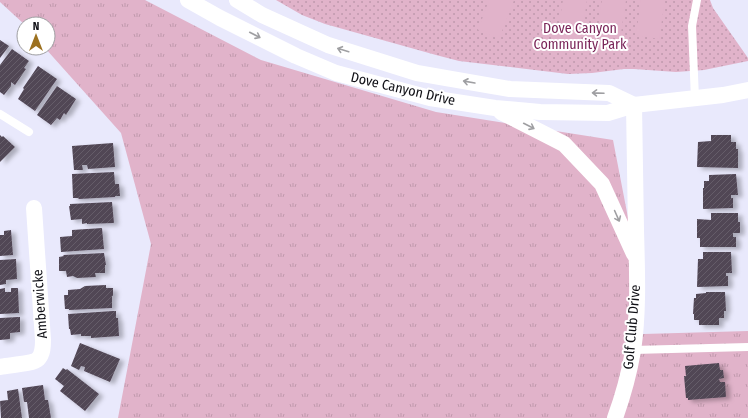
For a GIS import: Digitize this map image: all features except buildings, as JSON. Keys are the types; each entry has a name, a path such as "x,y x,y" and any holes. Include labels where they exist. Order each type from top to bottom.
{"street":[{"name":"Dove Canyon Drive","path":"188,0 220,18 296,56 336,73 430,98 494,108 540,112 608,112 634,105 695,99 748,90"},
{"name":"Dove Canyon Drive","path":"237,0 262,15 328,45 417,73 510,89 609,93 634,105"},
{"name":"Golf Club Drive","path":"615,418 621,403 633,350 636,314 634,105"},
{"name":"Golf Club Drive","path":"494,108 564,144 602,184 636,259"},
{"name":"Amberwicke","path":"0,367 33,362 39,358 43,349 34,208"}],"lane":[{"path":"695,99 692,26 697,0"},
{"path":"0,114 29,132"},
{"path":"633,350 748,347"}],"green space":[{"path":"0,0 145,0 261,60 436,112 613,140 636,259 643,334 748,331 748,418 118,418 151,244 121,133 52,56 56,56 56,16 16,17 0,2"},
{"name":"Dove Canyon Community Park","path":"276,0 710,0 713,8 748,58 748,61 704,70 676,72 624,69 568,74 459,61 325,24 302,15"},
{"path":"489,0 514,0 499,39 478,30"},
{"path":"563,0 587,0 580,47 556,44"},
{"path":"602,0 626,0 620,39 597,35"},
{"path":"641,0 665,0 659,39 636,35"}]}
